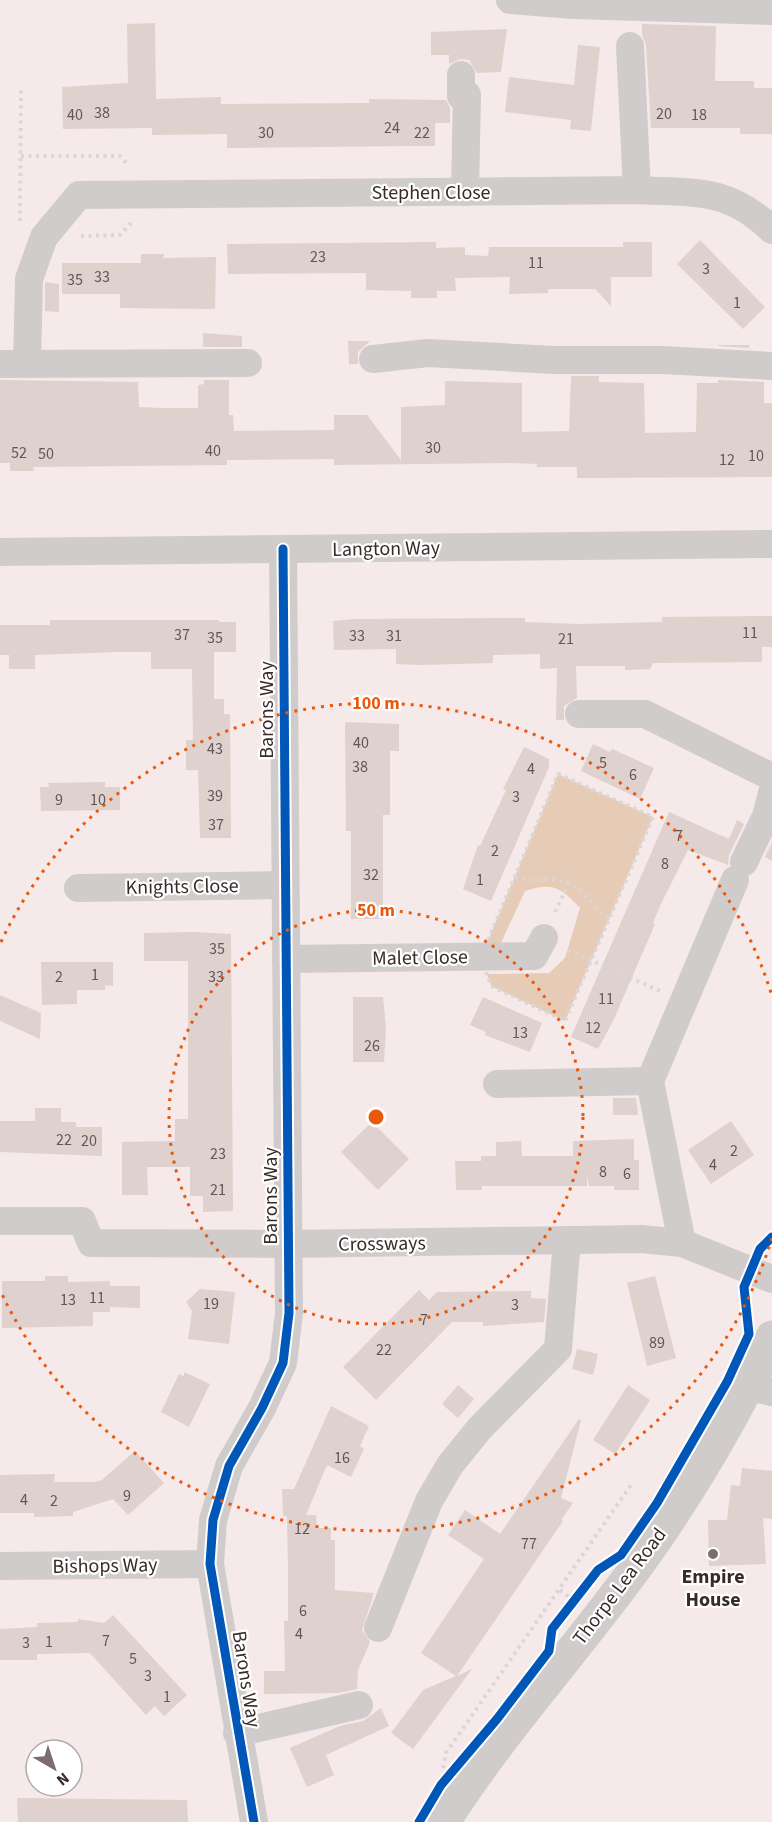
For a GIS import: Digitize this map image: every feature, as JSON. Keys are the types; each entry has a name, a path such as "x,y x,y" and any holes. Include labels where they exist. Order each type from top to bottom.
{"main road":[{"name":"Thorpe Lea Road","path":"444,1822 462,1793 657,1538 760,1389 772,1337"}],"street":[{"path":"510,0 618,7 772,11"},
{"path":"630,45 637,190"},
{"path":"461,75 461,96 467,95 465,192"},
{"name":"Stephen Close","path":"14,364 29,279 44,237 79,195 637,190 710,194 737,202 772,230"},
{"path":"373,359 428,353 553,360 663,360 772,366"},
{"path":"14,364 248,363"},
{"name":"Langton Way","path":"0,552 772,544"},
{"name":"Barons Way","path":"254,1822 210,1564 213,1520 229,1466 262,1408 283,1362 289,1312 283,549"},
{"path":"579,714 645,714 772,777"},
{"path":"682,1243 650,1081 765,816 772,793"},
{"name":"Knights Close","path":"78,888 285,885"},
{"name":"Malet Close","path":"286,959 534,956 543,938"},
{"path":"497,1084 650,1081"},
{"name":"Crossways","path":"0,1221 82,1221 91,1243 288,1244 641,1239 682,1243 772,1279"},
{"path":"378,1628 429,1501 450,1465 480,1428 558,1349 567,1240"},
{"name":"Bishops Way","path":"0,1566 210,1564"},
{"path":"237,1733 359,1706"}],"path":[{"path":"558,774 653,817 565,1021 490,986 481,957 515,877 558,774"},
{"path":"515,877 524,881 554,878 569,883 591,898 601,914 610,918"},
{"path":"543,938 683,1002"},
{"path":"462,1793 445,1781 446,1753 633,1482"},
{"path":"560,1590 574,1600"}],"shaded area":[{"path":"558,774 653,817 565,1021 491,986 487,974 549,973 565,958 580,908 567,895 556,888 549,887 525,891 500,945 486,945"}],"building":[{"path":"155,23 156,99 221,97 221,104 369,103 369,99 446,100 450,108 450,123 435,123 435,146 227,148 227,134 152,135 152,128 63,129 62,87 128,83 127,24"},
{"path":"642,24 716,26 715,81 754,81 754,88 772,88 772,134 740,134 740,128 651,128 646,45 642,35"},
{"path":"507,29 501,72 477,73 469,60 460,59 449,64 449,55 431,55 431,32"},
{"path":"578,45 600,47 591,131 570,129 571,120 505,112 509,77 574,85"},
{"path":"700,240 765,307 743,329 677,264"},
{"path":"436,242 436,248 465,247 465,255 488,256 489,247 623,247 623,242 652,242 652,277 611,277 611,306 595,289 548,289 548,293 509,294 510,277 455,278 456,291 437,291 437,298 411,298 411,291 366,290 366,273 228,274 227,244"},
{"path":"141,254 164,254 163,258 216,257 215,309 120,308 120,294 62,294 62,263 141,263"},
{"path":"45,282 59,284 59,312 45,311"},
{"path":"203,333 242,336 242,347 203,347"},
{"path":"348,341 370,341 358,352 358,364 349,364"},
{"path":"749,345 749,348 718,346"},
{"path":"571,376 599,376 599,382 644,383 645,433 696,432 697,383 718,383 718,380 764,382 764,403 772,403 772,477 577,478 577,467 537,467 537,464 512,463 334,465 334,459 227,460 227,465 33,467 34,471 10,471 10,463 0,463 0,380 138,382 139,407 198,408 198,385 204,384 204,380 229,380 229,415 233,415 234,431 334,430 334,415 367,415 401,460 401,407 445,405 445,381 522,383 522,432 569,431"},
{"path":"772,616 772,647 762,647 762,662 653,663 650,669 625,670 625,666 576,666 577,698 564,706 564,720 556,720 557,668 540,669 540,654 493,655 493,663 421,665 396,664 396,649 334,650 333,621 355,619 525,618 525,622 578,624 662,622 662,617"},
{"path":"50,620 219,620 219,622 236,622 236,652 214,652 214,699 224,699 224,714 230,714 231,838 200,838 198,770 186,770 186,740 193,740 192,669 151,669 151,652 118,652 35,655 35,669 9,669 9,655 0,655 0,625 50,625"},
{"path":"345,722 399,724 399,751 390,751 390,815 383,815 383,919 351,919 351,831 346,831"},
{"path":"593,744 610,752 612,749 654,768 640,799 581,771"},
{"path":"524,747 549,759 549,767 491,901 463,889 478,845 480,846 506,790 503,789"},
{"path":"105,782 105,787 120,787 120,810 41,811 40,787 49,787 48,783"},
{"path":"669,812 729,839 737,820 744,824 729,855 728,865 688,850 660,906 653,923 655,924 614,1019 598,1049 571,1037"},
{"path":"772,842 772,861 765,857"},
{"path":"144,933 231,934 233,1211 203,1212 203,1196 190,1196 190,1167 147,1167 148,1195 122,1195 122,1142 175,1141 175,1119 188,1119 188,961 144,961"},
{"path":"41,962 113,962 113,986 105,985 105,990 77,990 77,1004 42,1005"},
{"path":"0,995 41,1013 40,1039 0,1021"},
{"path":"353,997 383,997 386,1029 384,1062 353,1062"},
{"path":"483,997 542,1023 530,1052 485,1035 486,1032 470,1025"},
{"path":"613,1098 636,1098 638,1115 613,1115"},
{"path":"35,1108 61,1108 61,1122 76,1122 76,1127 102,1127 102,1156 0,1152 0,1121 35,1121"},
{"path":"731,1121 754,1155 711,1184 688,1150"},
{"path":"372,1122 409,1159 378,1190 341,1152"},
{"path":"634,1139 634,1160 639,1160 639,1190 614,1190 614,1186 589,1186 587,1176 587,1186 482,1186 482,1190 456,1190 455,1161 481,1161 481,1156 496,1156 496,1142 521,1141 522,1156 573,1156 573,1141"},
{"path":"45,1276 68,1276 68,1282 110,1281 110,1286 140,1286 140,1308 110,1307 110,1312 93,1312 93,1326 2,1328 2,1281 45,1281"},
{"path":"655,1276 676,1358 647,1366 627,1283"},
{"path":"200,1289 235,1292 229,1344 188,1339 192,1311 186,1302"},
{"path":"419,1290 429,1300 437,1292 531,1291 531,1298 546,1299 544,1322 483,1326 483,1322 452,1322 376,1400 343,1367"},
{"path":"577,1349 598,1354 593,1375 572,1369"},
{"path":"184,1372 210,1384 189,1427 161,1412 179,1374 184,1376"},
{"path":"458,1385 474,1399 458,1418 442,1404"},
{"path":"628,1385 650,1400 615,1454 593,1440"},
{"path":"331,1406 369,1426 360,1446 364,1449 351,1477 327,1465 306,1515 316,1515 317,1528 331,1528 331,1540 335,1540 335,1590 374,1593 362,1630 370,1642 358,1670 357,1689 339,1693 264,1694 264,1671 285,1671 284,1621 288,1621 288,1568 287,1516 283,1516 282,1489 294,1489"},
{"path":"579,1419 581,1420 561,1498 573,1503 457,1676 472,1669 413,1749 391,1733 423,1690 456,1676 421,1653 484,1559 448,1535 465,1510 500,1534"},
{"path":"135,1451 164,1483 128,1515 113,1499 73,1512 73,1516 34,1517 34,1513 0,1513 0,1475 55,1474 54,1482 95,1482 102,1480"},
{"path":"742,1468 772,1471 772,1519 763,1518 766,1564 709,1566 708,1520 727,1520 731,1485 740,1486"},
{"path":"113,1615 187,1695 164,1716 155,1706 146,1715 90,1653 37,1654 37,1660 0,1660 0,1629 37,1627 37,1623 78,1622 78,1619 104,1623"},
{"path":"381,1708 389,1726 326,1755 334,1775 307,1787 290,1748 340,1726 363,1721"},
{"path":"17,1798 187,1800 188,1822 18,1822"}],"cycle path":[{"path":"254,1822 210,1564 213,1520 229,1466 262,1408 283,1363 289,1313 283,549"},
{"path":"419,1822 441,1785 497,1719 549,1651 552,1629 598,1570 621,1555 657,1503 727,1382 749,1334 744,1287 760,1249 772,1237"}],"place":[{"name":"Empire House","path":"713,1554"}]}
